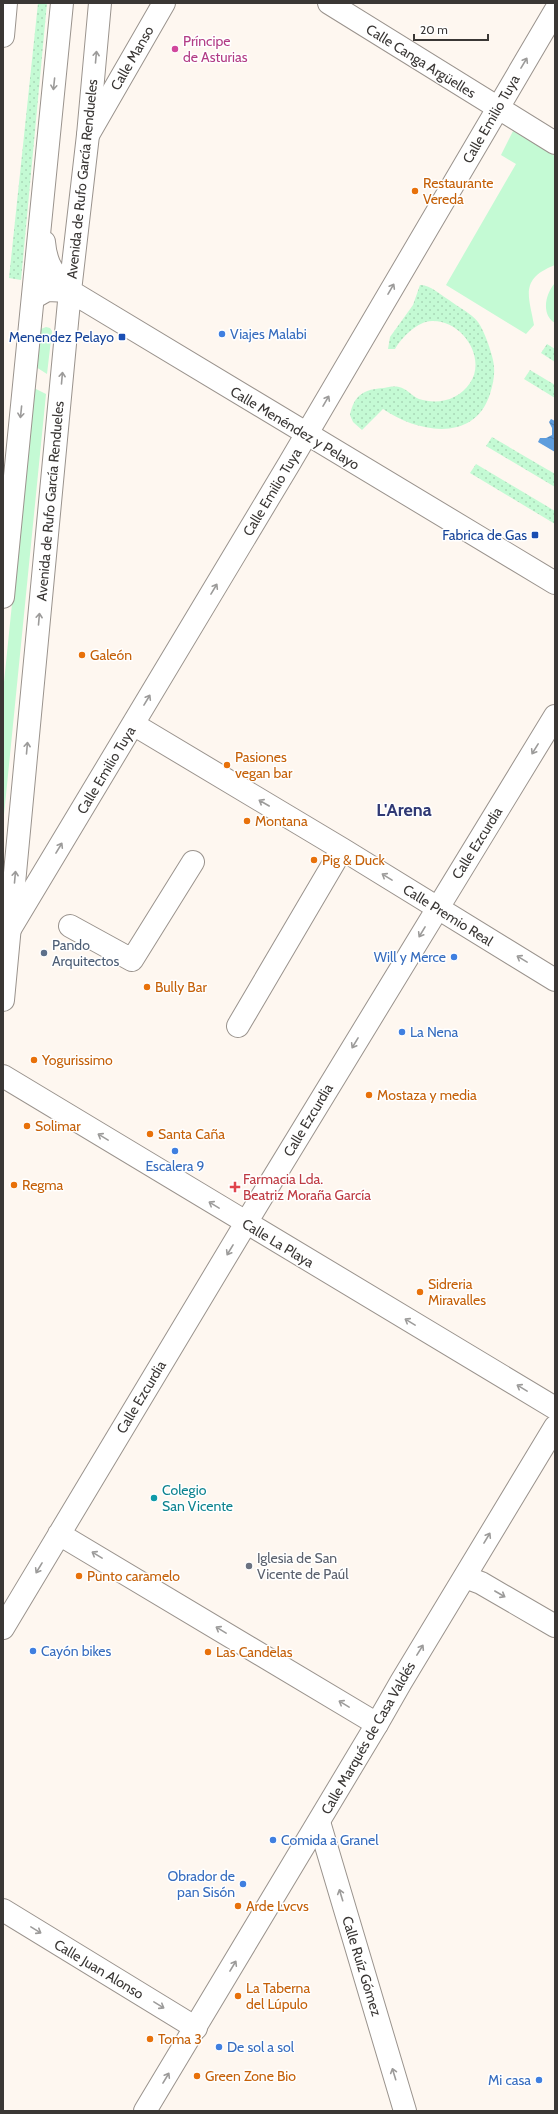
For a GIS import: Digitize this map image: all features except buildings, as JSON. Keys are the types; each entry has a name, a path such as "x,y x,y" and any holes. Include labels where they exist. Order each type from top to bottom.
{"street":[{"path":"3,36 6,3"},
{"path":"3,597 62,3"},
{"name":"Avenida de Rufo García Rendueles","path":"3,1000 70,291 88,134 100,3"},
{"name":"Calle Manso","path":"88,134 164,3"},
{"name":"Calle Canga Argüelles","path":"329,3 555,143"},
{"name":"Calle Emilio Tuya","path":"10,930 306,435 555,11"},
{"path":"41,220 45,255 50,269 70,291"},
{"name":"Calle Menéndez y Pelayo","path":"33,298 47,290 70,291 306,435 555,583"},
{"name":"Calle Ezcurdia","path":"3,1628 437,908 555,716"},
{"name":"Calle Premio Real","path":"133,724 342,849 555,980"},
{"path":"238,1026 342,849"},
{"path":"70,926 132,960 193,862"},
{"name":"Calle La Playa","path":"3,1076 246,1224 555,1408"},
{"name":"Calle Marqués de Casa Valdés","path":"145,2111 319,1822 400,1682 555,1427"},
{"path":"59,1534 377,1724"},
{"path":"465,1577 481,1583 555,1626"},
{"name":"Calle Ruíz Gómez","path":"319,1822 406,2111"},
{"name":"Calle Juan Alonso","path":"3,1910 196,2028"}],"green space":[{"path":"38,3 47,3 21,280 9,278"},
{"path":"513,131 555,156 555,265 544,270 531,282 529,297 534,325 526,334 446,285 516,164 501,155"},
{"path":"555,283 555,323 548,315 546,304 549,293"},
{"path":"420,285 427,286 435,290 468,313 478,322 486,338 494,366 493,385 490,394 482,410 471,421 458,427 443,429 427,428 396,417 383,409 362,430 353,422 350,415 354,402 361,394 371,390 397,387 402,388 419,399 426,401 448,400 460,394 465,389 470,383 474,373 475,363 469,342 453,327 443,322 432,321 421,324 411,330 395,349 388,349 390,337 413,305"},
{"path":"46,327 50,328 52,331 47,374 36,367 41,329"},
{"path":"547,344 555,349 555,362 541,353"},
{"path":"530,370 555,385 555,398 524,379"},
{"path":"34,388 46,394 3,825 3,692"},
{"path":"492,437 555,474 555,487 486,446"},
{"path":"476,464 555,511 555,524 470,473"}],"water":[{"path":"551,419 555,421 555,452 538,442 540,438 546,438 552,435 552,428 549,422"}],"place":[{"name":"Príncipe de Asturias","path":"175,49"},
{"name":"Restaurante Vereda","path":"415,191"},
{"name":"Viajes Malabi","path":"222,334"},
{"name":"Menendez Pelayo","path":"122,337"},
{"name":"Fabrica de Gas","path":"535,535"},
{"name":"Galeón","path":"82,655"},
{"name":"Pasiones vegan bar","path":"227,765"},
{"name":"Montana","path":"247,821"},
{"name":"Pig & Duck","path":"314,860"},
{"name":"Pando Arquitectos","path":"44,953"},
{"name":"Will y Merce","path":"454,957"},
{"name":"Bully Bar","path":"147,987"},
{"name":"La Nena","path":"402,1032"},
{"name":"Yogurissimo","path":"34,1060"},
{"name":"Mostaza y media","path":"369,1095"},
{"name":"Solimar","path":"27,1126"},
{"name":"Santa Caña","path":"150,1134"},
{"name":"Escalera 9","path":"175,1151"},
{"name":"Regma","path":"14,1185"},
{"name":"Farmacia Lda. Beatriz Moraña García","path":"235,1187"},
{"name":"Sidreria Miravalles","path":"420,1292"},
{"name":"Colegio San Vicente","path":"154,1498"},
{"name":"Iglesia de San Vicente de Paúl","path":"249,1566"},
{"name":"Punto caramelo","path":"79,1576"},
{"name":"Cayón bikes","path":"33,1651"},
{"name":"Las Candelas","path":"208,1652"},
{"name":"Comida a Granel","path":"273,1840"},
{"name":"Obrador de pan Sisón","path":"243,1884"},
{"name":"Arde Lvcvs","path":"238,1906"},
{"name":"La Taberna del Lúpulo","path":"238,1996"},
{"name":"Toma 3","path":"150,2039"},
{"name":"De sol a sol","path":"219,2047"},
{"name":"Green Zone Bio","path":"197,2076"},
{"name":"Mi casa","path":"539,2080"}],"district":[{"name":"L'Arena","path":"404,810"}]}
